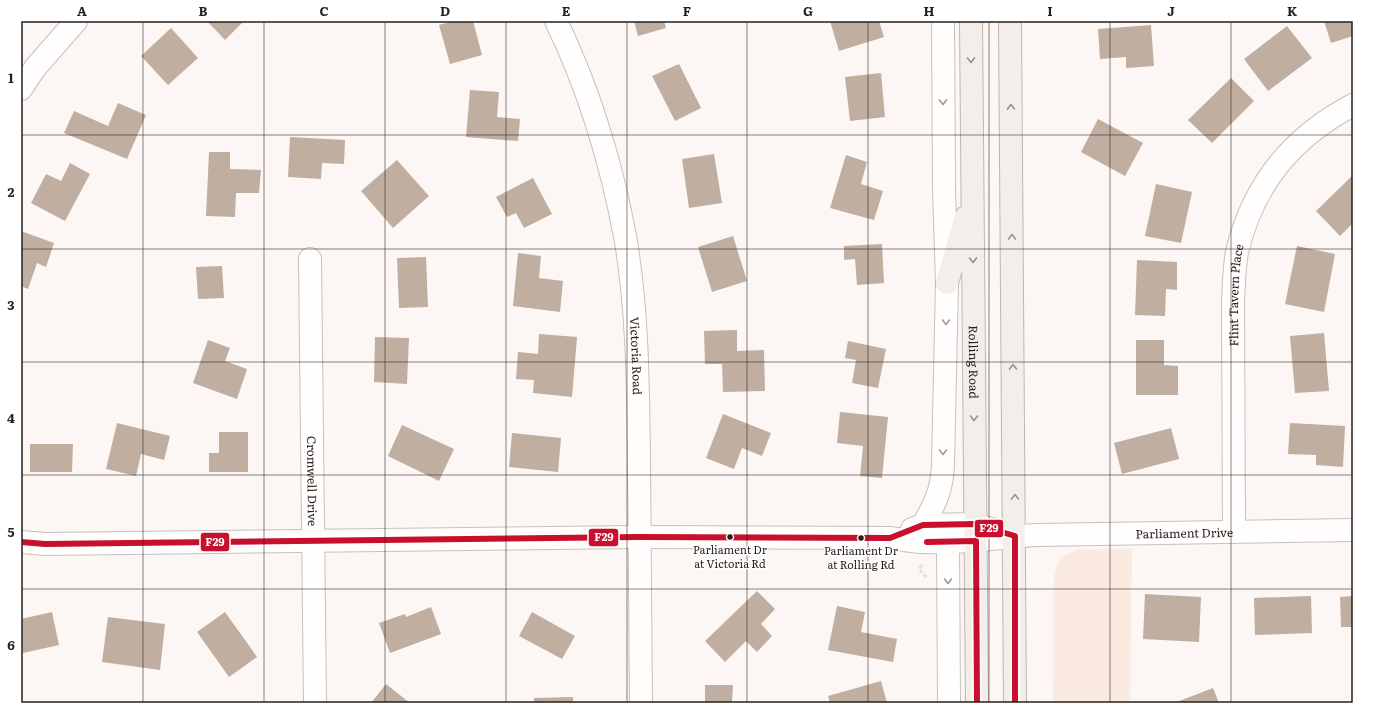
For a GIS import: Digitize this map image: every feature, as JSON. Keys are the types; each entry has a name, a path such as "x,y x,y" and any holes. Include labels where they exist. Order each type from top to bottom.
{"main road":[{"name":"Rolling Road","path":"971,21 975,532 978,703"},
{"path":"1010,21 1015,536 1015,703"},
{"path":"947,283 973,193"}],"street":[{"path":"21,89 35,68 76,21"},
{"name":"Victoria Road","path":"556,21 586,91 600,135 615,188 625,237 632,286 638,371 641,703"},
{"path":"923,525 938,496 942,482 947,283 944,189 942,21"},
{"name":"Flint Tavern Place","path":"1234,532 1233,301 1237,253 1245,224 1259,193 1279,163 1299,141 1319,125 1335,114 1353,105"},
{"name":"Cromwell Drive","path":"310,259 315,703"},
{"name":"Parliament Drive","path":"890,538 923,525 1015,536 1353,530"},
{"name":"Parliament Drive","path":"21,542 45,544 639,538 890,538 923,542 948,542 975,532"},
{"path":"948,542 949,703"}],"shaded area":[{"path":"1082,549 1132,549 1130,703 1053,703 1055,570 1063,557 1071,552"}],"building":[{"path":"207,21 244,21 225,40"},
{"path":"454,21 473,21 482,55 450,64 439,25"},
{"path":"634,21 664,21 666,28 638,36"},
{"path":"830,21 879,21 884,37 839,51"},
{"path":"1324,21 1353,21 1353,36 1331,43"},
{"path":"1151,25 1154,66 1126,68 1126,57 1100,59 1098,29"},
{"path":"1287,26 1312,58 1268,91 1244,59"},
{"path":"171,28 198,58 168,85 141,56"},
{"path":"679,64 701,108 675,121 652,76"},
{"path":"881,73 885,117 850,121 845,77"},
{"path":"1231,78 1254,101 1212,143 1188,120"},
{"path":"470,90 499,92 497,117 520,119 518,141 466,137"},
{"path":"118,103 146,115 127,159 64,133 74,111 108,126"},
{"path":"1098,119 1143,143 1125,176 1081,152"},
{"path":"290,137 345,140 344,164 322,163 321,179 288,177"},
{"path":"209,152 230,152 230,169 261,170 259,193 236,193 235,217 206,216"},
{"path":"714,154 722,203 689,208 682,159"},
{"path":"846,155 867,162 861,184 883,191 874,220 830,208"},
{"path":"397,160 429,196 393,228 361,191"},
{"path":"70,163 90,174 65,221 31,203 46,174 61,181"},
{"path":"1353,175 1353,223 1340,236 1316,211"},
{"path":"533,178 552,214 524,228 516,213 507,217 496,197"},
{"path":"1156,184 1192,192 1181,243 1145,236"},
{"path":"21,231 54,243 46,267 37,263 28,289 21,286"},
{"path":"733,236 747,281 712,292 698,247"},
{"path":"882,244 884,283 857,285 855,259 844,260 844,246"},
{"path":"1297,246 1335,254 1324,312 1285,304"},
{"path":"518,253 541,256 539,278 563,281 560,312 513,306"},
{"path":"426,257 428,307 399,308 397,258"},
{"path":"1137,260 1177,262 1177,290 1166,289 1165,316 1135,315"},
{"path":"222,266 224,298 198,299 196,267"},
{"path":"737,330 737,351 764,350 765,391 723,392 722,364 705,364 704,331"},
{"path":"1324,333 1329,391 1295,393 1290,336"},
{"path":"539,334 577,337 572,397 533,393 534,380 516,379 518,352 538,354"},
{"path":"375,337 409,338 407,384 374,382"},
{"path":"208,340 230,348 225,361 247,369 237,399 193,383"},
{"path":"1136,340 1164,340 1164,365 1178,366 1178,395 1136,395"},
{"path":"848,341 886,349 878,388 852,383 856,360 845,358"},
{"path":"840,412 888,417 882,478 860,476 863,446 837,443"},
{"path":"723,414 771,433 762,456 742,448 734,469 706,458"},
{"path":"117,423 170,436 164,460 141,454 136,476 106,469"},
{"path":"1290,423 1345,426 1343,467 1316,465 1316,455 1288,454"},
{"path":"402,425 454,449 439,481 388,456"},
{"path":"1171,428 1179,459 1122,474 1114,443"},
{"path":"219,432 248,432 248,472 209,472 209,453 219,453"},
{"path":"512,433 561,438 558,472 509,467"},
{"path":"30,444 73,444 72,472 30,472"},
{"path":"757,591 775,609 761,624 772,636 757,652 746,641 725,662 705,641"},
{"path":"1145,594 1201,597 1199,642 1143,639"},
{"path":"1311,596 1312,633 1255,635 1254,598"},
{"path":"1353,596 1353,627 1341,627 1340,597"},
{"path":"837,606 865,612 861,632 897,639 893,662 828,650"},
{"path":"431,607 441,634 390,653 379,623 405,614 406,617"},
{"path":"52,612 59,645 23,653 21,644 21,619"},
{"path":"225,612 257,657 229,677 197,632"},
{"path":"532,612 575,636 562,659 519,636"},
{"path":"108,617 165,624 160,670 102,662"},
{"path":"881,681 887,703 830,703 828,696"},
{"path":"386,684 410,703 371,703"},
{"path":"705,685 733,685 732,703 705,703"},
{"path":"1213,688 1219,703 1174,703"},
{"path":"573,697 573,703 534,703 534,698"}],"transit line":[{"name":"F29","path":"21,542 45,544 639,537 890,538 923,525 975,524 1015,536 1015,703"},
{"name":"F29","path":"927,542 976,541 977,703"}],"place":[{"name":"Parliament Dr at Victoria Rd","path":"730,537"},
{"name":"Parliament Dr at Rolling Rd","path":"861,538"}]}
